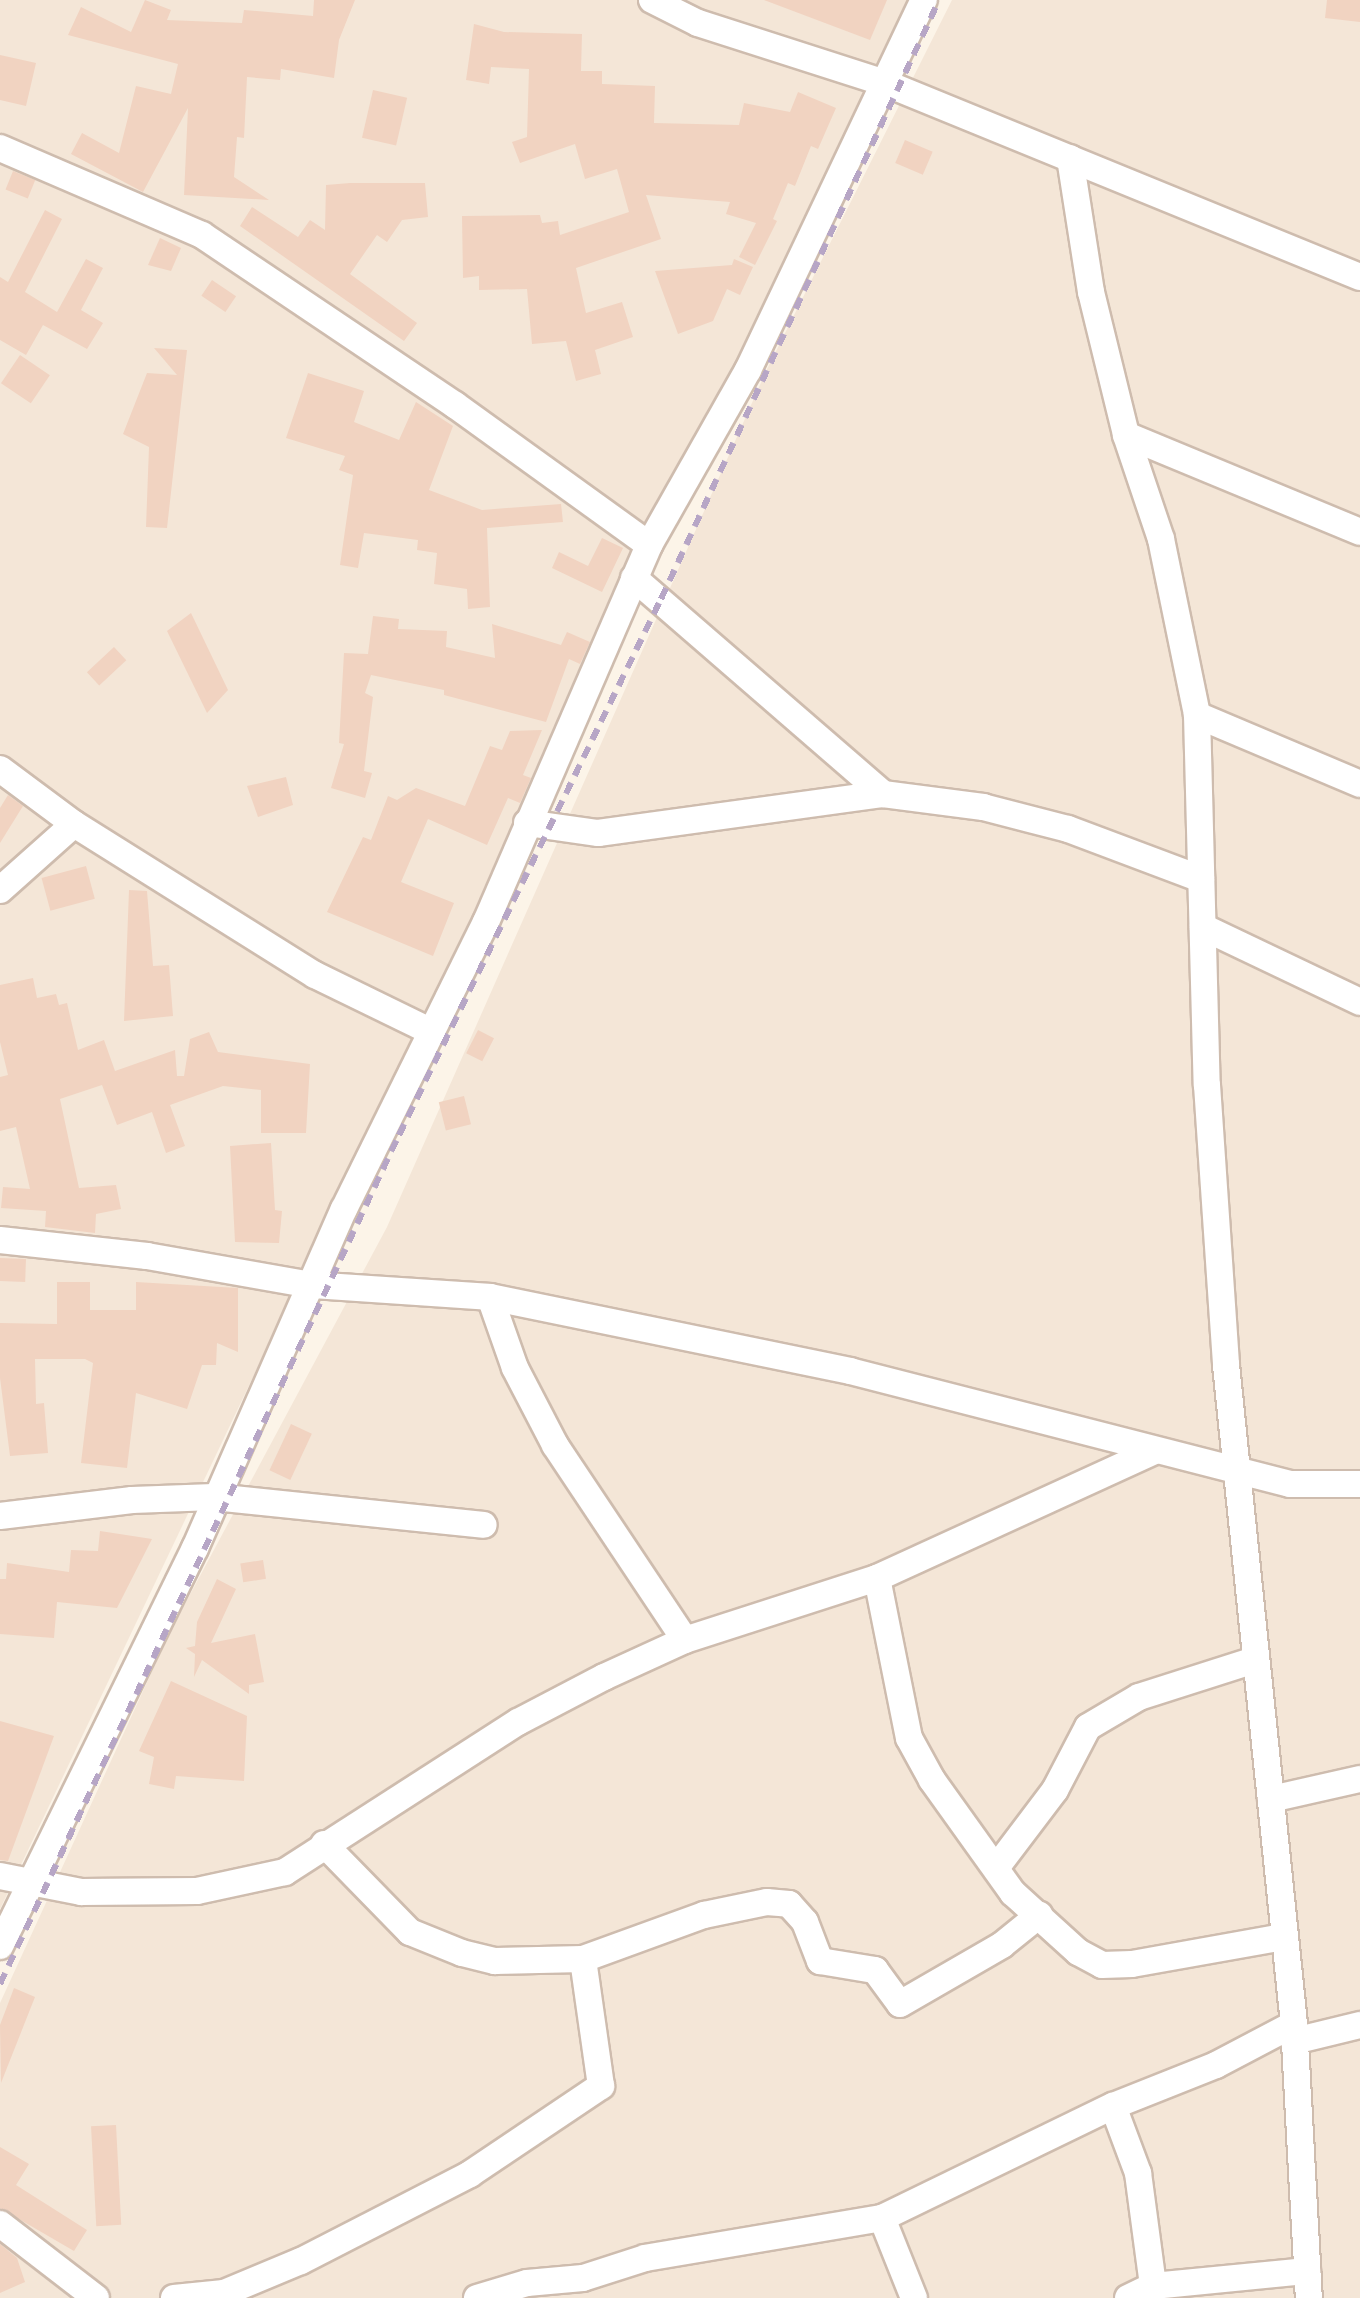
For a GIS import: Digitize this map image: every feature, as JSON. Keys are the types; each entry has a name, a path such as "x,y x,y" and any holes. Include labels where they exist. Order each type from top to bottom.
{"street":[{"path":"652,0 698,23 885,83 1360,277"},
{"path":"0,1946 195,1548 214,1497 432,1032 649,545 748,370 924,0"},
{"path":"0,148 202,235 455,405 649,545"},
{"path":"1070,158 1091,292 1126,435 1161,539 1197,715 1207,1085 1236,1472 1294,2032 1309,2298"},
{"path":"1126,435 1360,532"},
{"path":"634,578 883,794"},
{"path":"1197,715 1360,784"},
{"path":"0,769 74,824 315,975 432,1032"},
{"path":"527,823 598,833 883,794 983,807 1068,829 1201,879"},
{"path":"0,890 74,824"},
{"path":"1203,927 1360,1002"},
{"path":"0,1240 147,1256 311,1285 490,1297 850,1371 1290,1484 1360,1484"},
{"path":"490,1297 515,1368 555,1445 685,1640"},
{"path":"0,1876 81,1892 197,1891 285,1872 324,1844 518,1722 685,1640 877,1578 1154,1451"},
{"path":"0,1516 132,1500 214,1497 484,1525"},
{"path":"877,1578 909,1738 932,1780 1013,1893 1078,1952 1102,1965 1283,1937"},
{"path":"996,1868 1055,1790 1088,1727 1139,1697 1255,1660"},
{"path":"1271,1799 1360,1779"},
{"path":"324,1844 410,1932 427,1941 495,1961 583,1959 704,1915 767,1902 789,1904 805,1922 820,1961 875,1970 900,2004 1002,1945 1039,1915"},
{"path":"174,2298 224,2293 301,2261 470,2174 601,2086 603,2075 583,1959"},
{"path":"477,2298 527,2283 583,2278 660,2255 882,2218 1113,2106 1294,2032 1360,2025"},
{"path":"1113,2106 1138,2173 1153,2286"},
{"path":"882,2218 914,2298"},
{"path":"0,2224 96,2298"},
{"path":"1128,2298 1153,2286 1307,2271"}],"shaded area":[{"path":"0,0 908,0 0,1909"},
{"path":"952,0 1360,0 1360,2298 0,2298 0,2003 171,1630 387,1227 767,369"}],"building":[{"path":"145,0 171,10 167,20 242,23 244,10 313,16 314,0 355,0 339,40 334,78 281,69 280,80 247,77 244,138 237,137 234,177 269,200 184,195 188,108 143,192 71,154 82,133 119,153 136,86 171,94 178,64 68,35 81,7 131,32"},
{"path":"764,0 887,0 870,40"},
{"path":"1327,0 1360,0 1360,22 1325,18"},
{"path":"474,24 504,32 582,34 581,71 602,71 602,84 655,86 654,123 739,125 744,103 790,112 798,92 836,108 818,149 811,146 795,186 788,183 773,219 777,221 755,265 739,257 756,223 726,214 730,202 646,195 661,239 576,268 586,313 622,302 633,337 595,350 601,374 576,381 566,341 532,344 527,289 479,290 479,276 463,278 462,216 540,215 542,223 558,221 560,235 629,212 617,169 585,179 575,144 520,163 512,142 527,137 529,69 491,67 489,84 466,80"},
{"path":"0,55 36,63 26,106 0,100"},
{"path":"373,90 407,98 396,146 362,138"},
{"path":"905,140 933,152 923,175 895,163"},
{"path":"13,171 35,180 28,199 6,190"},
{"path":"425,183 428,217 402,220 387,242 377,235 350,274 417,323 404,341 240,226 252,207 298,237 310,220 325,230 326,185"},
{"path":"45,210 62,219 25,292 57,312 86,259 103,268 81,310 103,323 87,349 43,325 26,355 0,340 0,277 8,282"},
{"path":"160,238 181,248 171,271 148,265"},
{"path":"734,259 753,267 740,295 727,289 713,321 678,334 655,271 732,265"},
{"path":"212,280 236,296 225,312 201,296"},
{"path":"154,348 187,350 167,528 146,527 149,447 123,434 147,373 177,375"},
{"path":"20,355 50,375 31,403 1,383"},
{"path":"308,373 364,391 354,422 399,440 416,402 453,426 429,490 482,510 561,504 563,522 487,528 490,607 468,609 467,589 434,584 437,553 417,550 418,540 364,533 358,568 340,565 353,475 339,470 345,456 286,438"},
{"path":"602,538 623,548 602,592 552,568 559,552 588,566"},
{"path":"191,613 228,690 207,713 167,631"},
{"path":"373,616 399,619 398,629 447,631 446,647 495,658 492,624 561,645 567,632 590,642 580,664 569,659 546,722 444,695 444,690 371,675 365,693 373,697 364,771 372,773 365,798 331,788 344,744 339,743 344,653 368,654"},
{"path":"114,647 126,660 99,685 87,672"},
{"path":"542,730 523,775 531,778 520,803 508,798 487,845 428,819 401,882 454,903 433,956 327,912 363,837 371,840 388,796 397,800 416,788 465,806 490,746 502,750 510,731"},
{"path":"286,777 293,805 258,817 247,786"},
{"path":"8,795 23,806 0,843 0,808"},
{"path":"86,866 95,899 50,911 42,878"},
{"path":"129,890 147,891 153,966 169,965 173,1016 124,1021"},
{"path":"33,978 37,998 56,994 59,1005 67,1003 78,1050 104,1040 115,1071 175,1050 177,1076 184,1076 190,1039 209,1032 218,1052 310,1064 306,1133 261,1133 261,1090 223,1086 170,1105 185,1146 166,1153 152,1112 117,1125 102,1085 60,1099 79,1188 116,1185 121,1209 96,1214 95,1233 45,1227 46,1211 1,1208 3,1187 30,1189 16,1127 0,1131 0,1077 8,1075 0,1042 0,985"},
{"path":"478,1030 494,1038 482,1061 466,1053"},
{"path":"464,1096 471,1124 446,1130 439,1102"},
{"path":"271,1143 275,1210 282,1211 279,1243 235,1242 230,1146"},
{"path":"0,1258 26,1259 25,1282 0,1281"},
{"path":"57,1282 90,1282 90,1310 136,1310 136,1282 238,1288 238,1352 217,1343 216,1365 202,1365 187,1409 136,1393 127,1468 81,1463 93,1363 85,1359 35,1359 36,1404 44,1403 48,1453 10,1456 0,1378 0,1323 57,1324"},
{"path":"291,1424 312,1434 290,1480 269,1470"},
{"path":"100,1531 152,1539 117,1608 57,1602 54,1638 0,1634 0,1579 6,1579 7,1563 69,1572 71,1550 98,1551"},
{"path":"263,1560 266,1579 243,1582 240,1564"},
{"path":"217,1579 236,1589 211,1643 255,1634 264,1682 249,1685 249,1694 202,1660 194,1677 195,1654 186,1648 195,1646 197,1622"},
{"path":"171,1681 247,1716 244,1781 176,1776 174,1789 149,1784 154,1757 139,1751"},
{"path":"0,1721 54,1736 8,1861 0,1860"},
{"path":"14,1988 35,1997 1,2083 0,2025"},
{"path":"116,2125 121,2225 96,2226 91,2126"},
{"path":"0,2147 29,2164 16,2185 87,2230 74,2251 0,2208"},
{"path":"0,2244 17,2258 25,2282 0,2293"}],"railway":[{"path":"0,1984 399,1135 661,599 939,0"}]}
